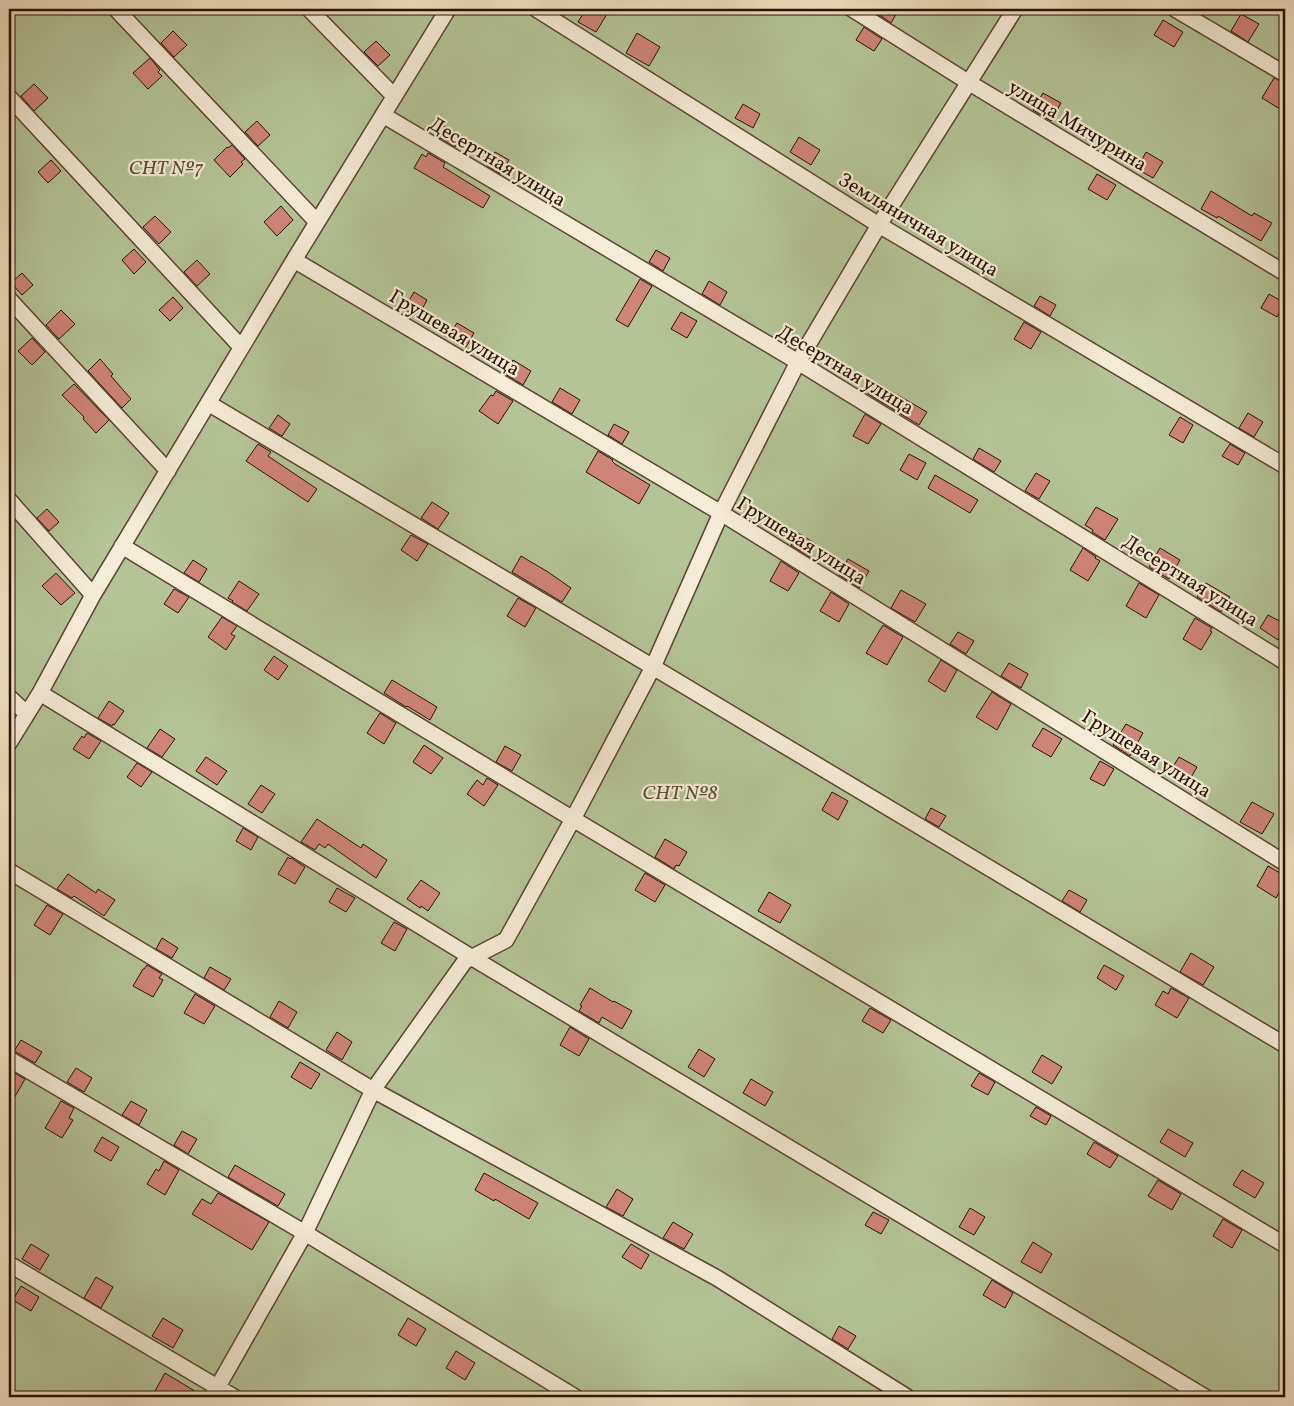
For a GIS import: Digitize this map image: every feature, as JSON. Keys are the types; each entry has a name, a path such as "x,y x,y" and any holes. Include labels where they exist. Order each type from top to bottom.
{"street":[{"path":"116,9 317,222"},
{"path":"309,9 394,96"},
{"path":"9,743 40,693 122,546 448,9"},
{"name":"Земляничная улица","path":"536,9 878,225 1285,466"},
{"name":"улица Мичурина","path":"852,9 968,82 1285,273"},
{"path":"214,1392 305,1233 372,1090 465,961 506,940 573,819 653,667 721,513 798,362 878,225 1015,9"},
{"path":"1175,9 1285,74"},
{"path":"9,97 241,348"},
{"name":"Десертная улица","path":"383,115 798,362 1285,662"},
{"name":"Грушевая улица","path":"294,260 721,513 1285,863"},
{"path":"9,299 168,470"},
{"path":"208,403 1285,1046"},
{"path":"9,500 93,595"},
{"path":"122,546 573,819 1285,1245"},
{"path":"40,693 471,958 1205,1397"},
{"path":"9,697 27,714"},
{"path":"9,871 372,1090 717,1278 907,1397"},
{"path":"9,1059 305,1233 575,1397"},
{"path":"9,1264 214,1392 234,1397"}],"green space":[{"name":"СНТ №8","path":"9,9 1285,9 1285,1397 9,1397"}],"building":[{"path":"586,9 610,9 596,32 578,22"},
{"path":"881,9 899,9 891,23 878,14"},
{"path":"1241,14 1259,24 1248,42 1231,31"},
{"path":"1163,20 1183,32 1174,47 1154,35"},
{"path":"864,27 882,39 874,51 856,40"},
{"path":"173,31 187,45 174,57 161,43"},
{"path":"637,33 660,47 649,66 626,53"},
{"path":"376,41 390,55 378,66 364,52"},
{"path":"150,58 160,70 158,72 162,76 148,89 133,73"},
{"path":"1274,78 1285,83 1285,100 1280,109 1262,98"},
{"path":"34,84 48,98 34,111 21,96"},
{"path":"1043,93 1061,103 1051,121 1033,110"},
{"path":"743,104 760,114 753,128 735,118"},
{"path":"257,121 270,135 258,146 245,132"},
{"path":"444,126 462,136 455,147 438,137"},
{"path":"799,137 820,150 811,165 790,152"},
{"path":"232,145 245,159 241,162 243,164 230,177 214,160 227,147"},
{"path":"495,152 509,160 501,174 487,166"},
{"path":"1146,152 1163,162 1153,178 1137,169"},
{"path":"428,153 445,163 443,167 490,196 483,208 414,168 422,154 426,157"},
{"path":"51,160 61,171 48,183 38,172"},
{"path":"1097,174 1116,185 1107,200 1088,189"},
{"path":"1211,191 1252,216 1254,213 1272,223 1261,241 1218,216 1217,218 1201,209"},
{"path":"281,206 293,220 277,236 264,222"},
{"path":"155,216 171,232 159,244 143,227"},
{"path":"134,249 146,262 134,274 122,260"},
{"path":"656,250 670,258 663,271 649,262"},
{"path":"197,260 210,274 197,286 184,272"},
{"path":"22,273 33,285 22,295 11,283"},
{"path":"640,279 652,286 628,327 616,320"},
{"path":"709,281 727,292 720,305 702,294"},
{"path":"414,292 427,300 418,317 404,309"},
{"path":"1269,294 1285,303 1277,317 1261,308"},
{"path":"1040,296 1056,305 1050,316 1034,306"},
{"path":"173,297 183,308 170,321 159,310"},
{"path":"61,310 75,324 59,339 46,325"},
{"path":"681,312 697,321 687,338 671,329"},
{"path":"1024,322 1041,332 1031,349 1014,339"},
{"path":"457,323 474,333 466,347 449,336"},
{"path":"32,338 45,352 32,365 18,351"},
{"path":"100,359 113,374 111,376 131,399 122,408 88,371"},
{"path":"513,360 531,371 523,385 505,374"},
{"path":"875,382 927,412 919,425 868,394"},
{"path":"74,384 109,420 96,433 83,419 84,417 62,395"},
{"path":"560,388 580,400 572,414 552,402"},
{"path":"496,391 513,401 498,424 479,411"},
{"path":"1248,413 1263,422 1254,437 1239,428"},
{"path":"865,414 881,424 868,444 853,436"},
{"path":"278,415 290,424 282,436 269,428"},
{"path":"1180,417 1193,425 1183,443 1169,435"},
{"path":"614,424 629,432 622,444 608,435"},
{"path":"258,444 271,452 268,456 317,489 308,502 246,461"},
{"path":"1230,444 1245,453 1238,465 1222,456"},
{"path":"979,448 1001,461 994,472 973,459"},
{"path":"598,451 613,460 615,464 650,485 639,504 586,472"},
{"path":"909,454 926,463 917,480 900,470"},
{"path":"1036,473 1050,481 1039,499 1025,491"},
{"path":"935,475 978,500 970,513 928,488"},
{"path":"432,502 449,513 438,529 421,518"},
{"path":"1096,507 1118,519 1105,540 1085,525"},
{"path":"47,509 59,522 49,531 37,518"},
{"path":"798,533 816,544 809,557 791,545"},
{"path":"411,535 428,544 417,561 401,550"},
{"path":"1083,548 1100,561 1088,581 1070,570"},
{"path":"1160,548 1180,560 1169,579 1149,567"},
{"path":"521,556 571,588 562,602 512,572"},
{"path":"848,559 869,571 859,588 839,575"},
{"path":"193,560 207,569 199,582 184,573"},
{"path":"781,561 799,573 788,591 770,581"},
{"path":"56,573 75,593 61,605 42,586"},
{"path":"239,581 259,594 247,611 228,598"},
{"path":"1139,583 1159,595 1146,618 1126,606"},
{"path":"1206,583 1230,597 1221,612 1197,597"},
{"path":"174,589 189,597 178,613 164,604"},
{"path":"901,590 926,604 915,622 891,608"},
{"path":"831,592 849,604 839,622 820,611"},
{"path":"518,598 536,608 525,627 507,616"},
{"path":"1268,615 1285,624 1285,628 1278,640 1260,628"},
{"path":"222,617 237,626 231,634 235,636 226,650 208,637"},
{"path":"1195,618 1212,628 1210,631 1212,632 1201,650 1183,639"},
{"path":"883,625 903,637 887,665 866,653"},
{"path":"958,632 974,641 966,654 950,644"},
{"path":"274,656 288,666 278,680 264,670"},
{"path":"941,660 957,670 945,692 928,681"},
{"path":"1009,663 1028,674 1021,688 1001,676"},
{"path":"392,680 437,707 430,720 384,693"},
{"path":"992,692 1011,704 997,730 976,717"},
{"path":"109,701 124,711 112,726 98,718"},
{"path":"380,713 396,723 384,744 367,733"},
{"path":"1126,724 1143,733 1130,756 1113,745"},
{"path":"1043,728 1062,739 1051,757 1032,746"},
{"path":"160,729 175,739 162,757 147,748"},
{"path":"87,733 101,741 89,759 73,749 82,736 84,738"},
{"path":"424,745 443,758 431,774 413,762"},
{"path":"505,746 521,755 512,771 496,762"},
{"path":"206,757 227,771 217,785 196,771"},
{"path":"1179,757 1197,767 1186,786 1168,775"},
{"path":"1100,761 1114,769 1104,786 1090,779"},
{"path":"137,763 152,772 141,787 127,777"},
{"path":"487,778 498,785 484,806 467,794 477,780 483,785"},
{"path":"261,785 275,794 262,813 248,804"},
{"path":"832,792 848,801 838,820 822,810"},
{"path":"1252,802 1274,814 1262,834 1240,822"},
{"path":"931,808 946,816 939,827 925,819"},
{"path":"317,819 361,848 363,844 387,860 376,878 328,844 325,848 319,844 315,850 301,842"},
{"path":"243,828 258,837 251,850 236,841"},
{"path":"665,839 687,852 679,866 676,865 674,869 655,857"},
{"path":"288,857 305,867 295,884 278,874"},
{"path":"1268,866 1285,876 1285,883 1276,898 1257,886"},
{"path":"645,873 665,885 655,902 635,890"},
{"path":"68,874 96,893 98,889 115,900 104,916 74,896 72,898 57,889"},
{"path":"421,880 440,893 428,911 407,899"},
{"path":"337,888 355,898 346,912 329,902"},
{"path":"1069,890 1087,900 1080,912 1062,901"},
{"path":"769,892 791,905 780,923 758,911"},
{"path":"47,905 63,914 50,935 34,925"},
{"path":"394,922 407,929 395,951 381,943"},
{"path":"162,938 178,948 172,958 156,949"},
{"path":"1191,953 1214,967 1203,985 1180,972"},
{"path":"147,965 162,974 159,978 163,980 153,997 133,986"},
{"path":"1104,965 1124,976 1116,990 1097,978"},
{"path":"210,967 231,979 224,990 204,978"},
{"path":"590,988 632,1011 622,1029 602,1017 599,1023 579,1011 582,1006 580,1005"},
{"path":"1171,988 1189,998 1177,1018 1155,1005 1163,991 1168,994"},
{"path":"195,994 215,1006 204,1024 184,1013"},
{"path":"279,1001 297,1012 288,1028 270,1017"},
{"path":"870,1008 891,1020 883,1033 862,1021"},
{"path":"570,1027 589,1039 579,1056 560,1045"},
{"path":"337,1032 352,1042 342,1060 326,1050"},
{"path":"21,1040 42,1052 35,1063 14,1051"},
{"path":"699,1049 715,1059 704,1077 688,1067"},
{"path":"1042,1055 1062,1067 1052,1084 1032,1072"},
{"path":"300,1062 320,1074 311,1089 291,1077"},
{"path":"76,1068 92,1078 84,1092 67,1082"},
{"path":"9,1070 25,1079 9,1107"},
{"path":"979,1073 995,1082 988,1095 971,1086"},
{"path":"751,1079 773,1092 765,1106 743,1093"},
{"path":"61,1101 74,1108 69,1118 73,1120 62,1138 45,1128"},
{"path":"131,1101 147,1110 139,1125 122,1115"},
{"path":"1036,1107 1051,1116 1046,1125 1030,1116"},
{"path":"1168,1129 1193,1143 1185,1157 1160,1142"},
{"path":"182,1131 197,1139 188,1154 174,1145"},
{"path":"102,1137 119,1147 111,1161 94,1151"},
{"path":"1094,1142 1118,1156 1110,1168 1087,1154"},
{"path":"164,1161 179,1170 165,1195 147,1184 156,1169 159,1171"},
{"path":"235,1165 285,1194 278,1206 228,1177"},
{"path":"1242,1170 1264,1183 1255,1198 1233,1185"},
{"path":"484,1173 538,1203 529,1219 495,1199 494,1201 475,1190"},
{"path":"1158,1180 1181,1194 1172,1210 1148,1196"},
{"path":"617,1189 633,1199 623,1216 606,1207"},
{"path":"218,1193 269,1222 252,1250 192,1214 202,1199 211,1204"},
{"path":"970,1208 985,1217 974,1235 959,1227"},
{"path":"873,1212 889,1220 881,1234 865,1225"},
{"path":"1223,1219 1242,1230 1232,1248 1213,1236"},
{"path":"673,1222 693,1234 684,1249 663,1238"},
{"path":"1033,1242 1052,1254 1041,1273 1021,1262"},
{"path":"31,1244 49,1255 40,1270 22,1259"},
{"path":"631,1244 649,1255 641,1269 622,1257"},
{"path":"96,1277 113,1287 101,1308 84,1298"},
{"path":"992,1280 1013,1293 1005,1308 983,1295"},
{"path":"21,1286 39,1297 31,1311 13,1300"},
{"path":"163,1318 183,1330 173,1348 152,1336"},
{"path":"408,1318 426,1329 416,1346 398,1335"},
{"path":"839,1326 856,1336 848,1349 832,1339"},
{"path":"456,1351 475,1363 465,1380 446,1368"},
{"path":"165,1373 203,1397 166,1397 155,1391"}],"park label":[{"name":"СНТ №7","path":"166,167"}]}
